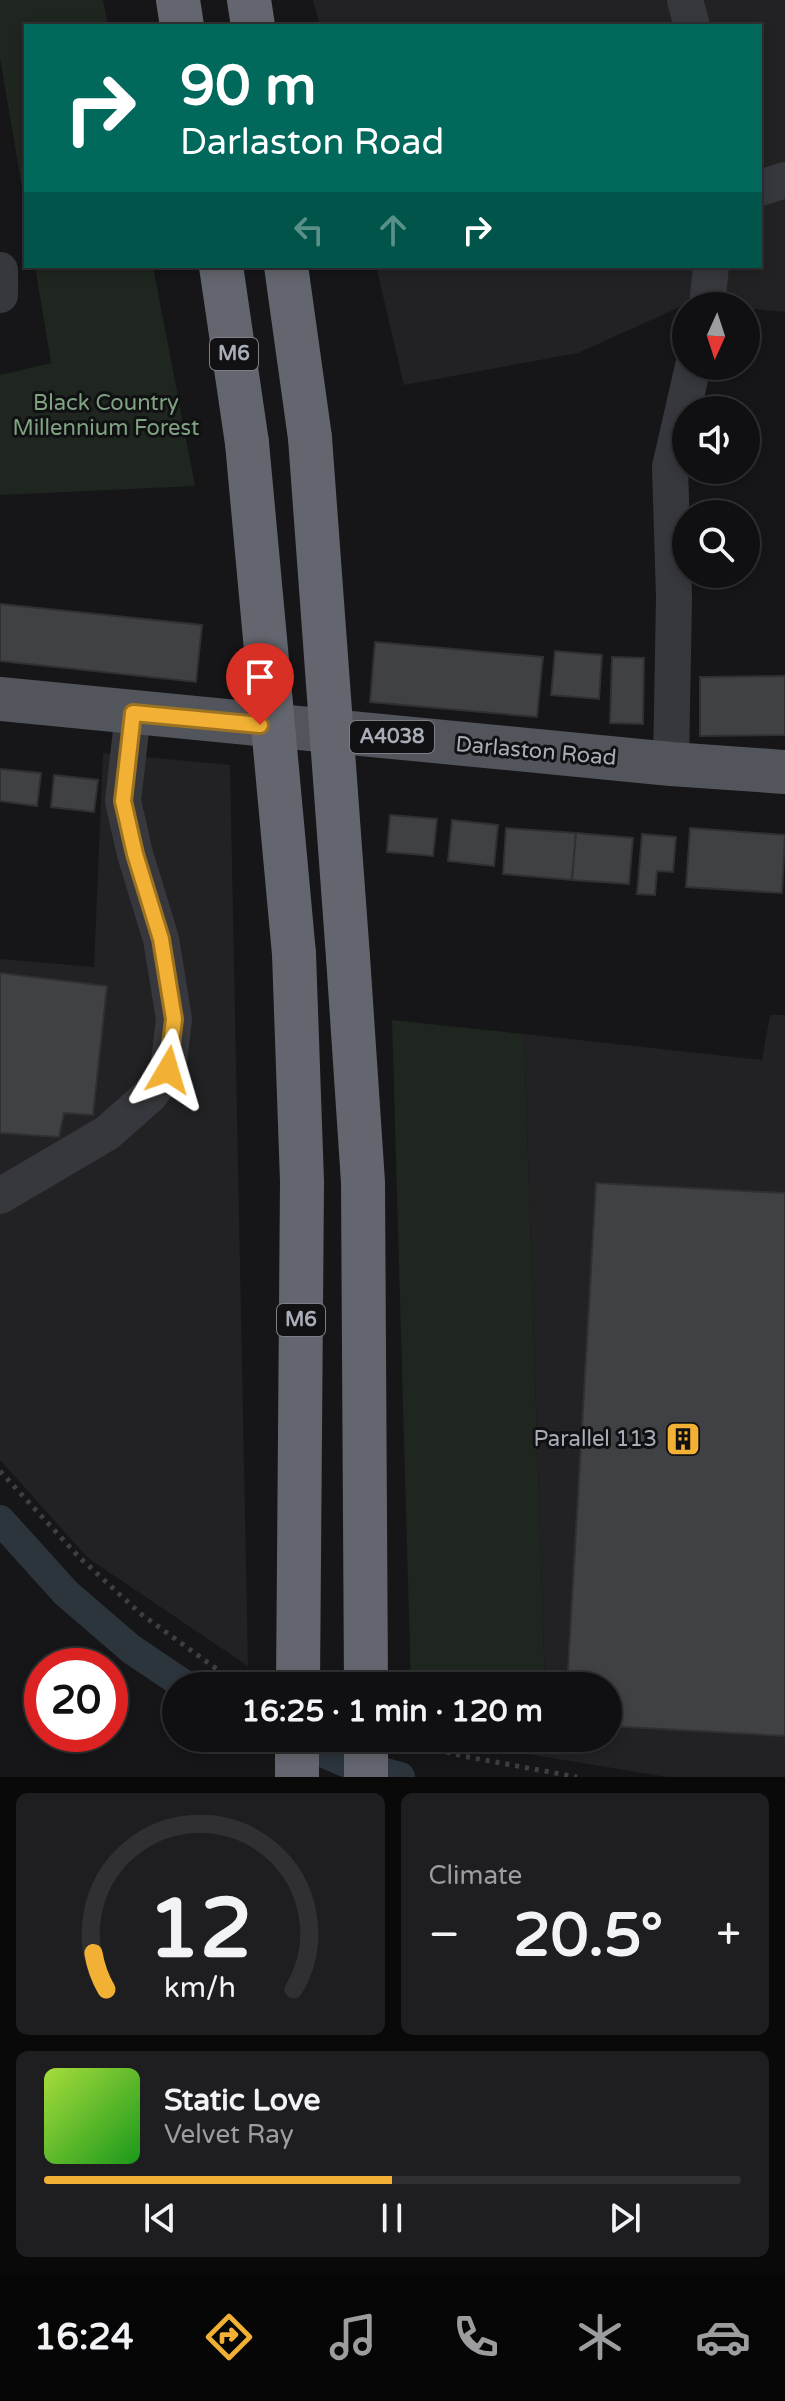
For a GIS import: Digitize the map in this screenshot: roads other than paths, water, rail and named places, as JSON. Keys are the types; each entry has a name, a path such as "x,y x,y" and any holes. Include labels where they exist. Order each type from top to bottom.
{"highway":[{"path":"178,0 182,24"},
{"path":"249,0 253,24"},
{"name":"M6","path":"221,268 247,443 294,954 302,1181 298,1672"},
{"path":"286,268 310,438 363,1182 366,1672"},
{"path":"297,1752 297,1777"},
{"path":"366,1752 366,1777"}],"main road":[{"name":"Darlaston Road","path":"0,699 671,764 785,772"}],"street":[{"path":"685,0 691,24"},
{"path":"762,187 785,180"},
{"path":"708,292 711,268"},
{"path":"0,270 0,295"},
{"path":"671,764 674,597 670,467 690,380"},
{"path":"0,1196 107,1133 150,1095 168,1070 174,1019 161,939 135,854 123,801 133,713"}],"waterway":[{"path":"0,1520 66,1593 131,1649 165,1672"},
{"path":"322,1752 345,1762 400,1777"}],"place":[{"name":"Parallel 113","path":"683,1439"}],"park label":[{"name":"Black Country Millennium Forest","path":"106,416"}]}
